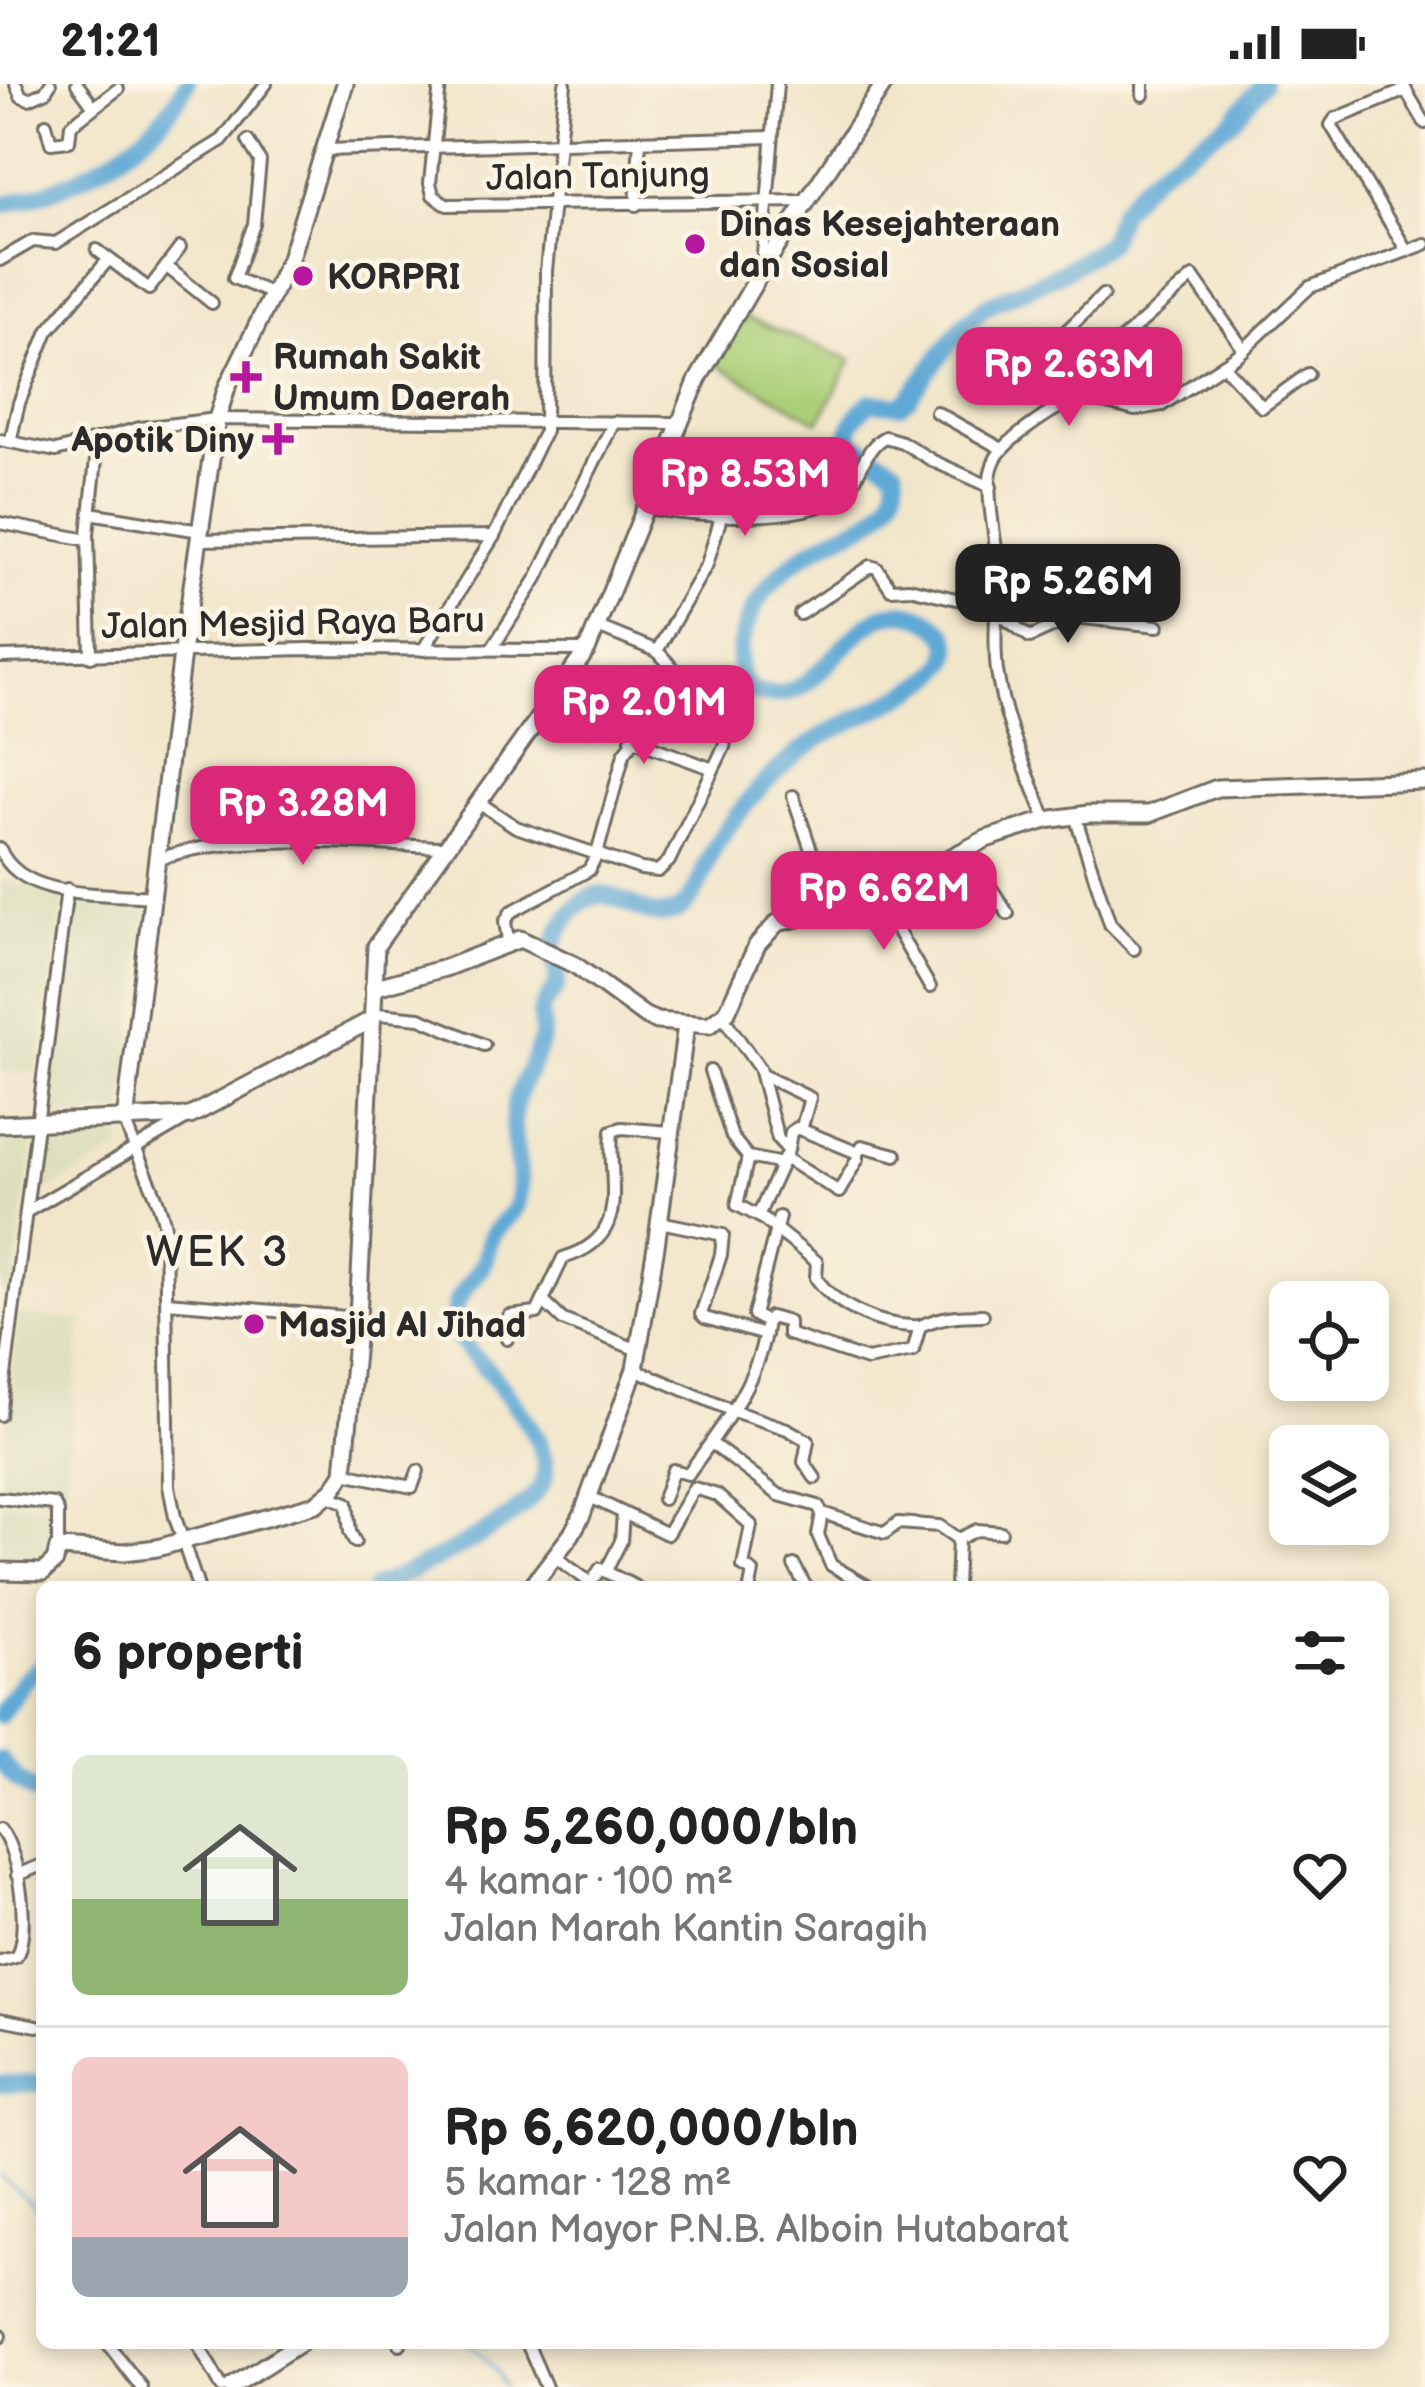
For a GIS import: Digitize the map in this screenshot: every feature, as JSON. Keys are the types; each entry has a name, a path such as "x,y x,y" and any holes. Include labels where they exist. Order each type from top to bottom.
{"street":[{"path":"16,84 25,99 38,97 50,84"},
{"path":"77,84 94,107"},
{"path":"0,260 33,242 56,244 138,188 222,140 266,84"},
{"path":"196,1581 171,1501 162,1212 125,1121 182,653 217,419 227,387 299,232 345,84"},
{"name":"Jalan Tanjung","path":"440,84 430,190 442,203 807,201"},
{"path":"423,650 494,536 547,422 544,306 565,84"},
{"path":"762,271 777,84"},
{"path":"58,1548 138,1552 309,1506 328,1496 344,1473 358,1318 374,957 381,936 586,650 698,379 884,84"},
{"path":"1406,250 1331,125 1404,87 1425,123"},
{"path":"46,124 50,143 69,141 70,125 118,89"},
{"path":"324,150 772,137"},
{"path":"636,205 640,140"},
{"path":"248,141 260,160 254,224 234,278 273,294"},
{"path":"1046,820 1000,691 995,651 999,612 991,487 992,467 1002,449 1059,407 1087,398 1123,409 1162,405 1244,350 1310,287 1425,244"},
{"path":"98,250 149,289 180,248"},
{"path":"108,260 48,331 3,441 56,451 140,428 217,419 677,423"},
{"path":"167,267 212,303"},
{"path":"1162,405 1120,341 1193,277 1244,350"},
{"path":"1052,345 1103,295"},
{"path":"1000,362 1040,336 1052,345 1087,398"},
{"path":"1223,365 1262,407 1308,374"},
{"path":"936,412 1002,449"},
{"path":"493,647 537,578 614,422"},
{"path":"647,508 721,517 820,504 844,494 881,438 894,438 991,487"},
{"path":"91,656 88,540 98,441"},
{"path":"90,513 200,535 494,536"},
{"path":"657,651 707,564 721,517"},
{"path":"0,524 88,540"},
{"path":"800,614 871,566 890,589 909,588 999,612 1030,637 1080,617 1158,626"},
{"path":"478,802 509,824 641,869 662,869 669,861 728,738 728,727 657,651 598,627"},
{"name":"Jalan Mesjid Raya Baru","path":"0,657 493,647 586,650"},
{"path":"680,676 632,739 616,777 597,854 584,874 512,912 505,922 516,940 575,965 645,1016 686,1024 709,1025 723,1017 767,931 789,918 878,897 966,849 1046,820 1149,814 1203,792 1233,786 1425,781"},
{"path":"632,739 713,769"},
{"path":"793,796 831,910"},
{"path":"1075,816 1110,923 1134,949"},
{"path":"157,860 186,849 231,844 444,847"},
{"path":"0,849 18,875 68,890 152,897"},
{"path":"966,849 1008,914"},
{"path":"0,1414 68,890"},
{"path":"878,897 930,987"},
{"path":"373,988 445,968 516,940"},
{"path":"26,1212 377,1014 415,1017 484,1045"},
{"path":"723,1017 763,1075 785,1157"},
{"path":"536,1581 572,1535 635,1369 686,1024"},
{"path":"710,1071 724,1120 748,1156 785,1157 838,1192 862,1146 896,1154"},
{"path":"763,1075 810,1098 801,1130"},
{"path":"0,1124 190,1116"},
{"path":"507,1339 509,1316 536,1313 563,1258 590,1248 613,1208 611,1133 619,1128 669,1132"},
{"path":"758,1216 793,1128 858,1153"},
{"path":"748,1156 736,1202 776,1222 817,1262 816,1278 832,1297 893,1326 920,1327 950,1315 983,1316"},
{"path":"660,1222 723,1235 701,1314 766,1329"},
{"path":"766,1329 754,1315 776,1222"},
{"path":"0,1294 16,1294"},
{"path":"543,1301 565,1321 638,1350"},
{"path":"167,1302 358,1318"},
{"path":"663,1498 674,1470 688,1474 733,1411 756,1367 770,1317 788,1322 788,1334 866,1360 913,1351 920,1327"},
{"path":"635,1369 808,1441 804,1462 815,1478"},
{"path":"711,1443 779,1495 813,1503 822,1514 885,1533 898,1522 939,1526 958,1539"},
{"path":"344,1473 412,1487 418,1471"},
{"path":"588,1496 667,1534 694,1488 717,1495 751,1525 743,1566 753,1572 751,1581"},
{"path":"328,1496 347,1503 355,1542"},
{"path":"0,1498 53,1504 58,1511 58,1548 52,1564 40,1573 0,1571"},
{"path":"606,1570 621,1541 622,1514"},
{"path":"822,1514 818,1534 831,1565 859,1581"},
{"path":"958,1539 977,1530 1001,1532"},
{"path":"956,1581 958,1539"},
{"path":"555,1557 586,1581"},
{"path":"794,1564 803,1581"},
{"path":"593,1581 597,1570 625,1581"},
{"path":"0,1828 17,1875 22,1945 16,1957 0,1961"},
{"path":"17,1875 36,1867"},
{"path":"0,2019 36,2026"},
{"path":"112,2349 141,2387"},
{"path":"201,2349 226,2387 289,2349"},
{"path":"529,2349 545,2387"}],"shaded area":[{"path":"1,881 64,893 37,1073 0,1071"},
{"path":"70,892 148,900 123,1113 41,1119"},
{"path":"35,1124 12,1292 0,1292 0,1126"},
{"path":"118,1129 122,1149 35,1197 46,1130"},
{"path":"17,1315 82,1320 63,1502 0,1494"},
{"path":"0,1503 43,1504 53,1509 51,1558 44,1565 0,1567"}],"green space":[{"path":"739,315 852,360 819,422 713,363"}],"waterway":[{"path":"0,205 80,178 131,147 172,107 186,84"},
{"path":"388,1581 499,1524 538,1490 545,1474 535,1435 509,1396 463,1344 454,1313 459,1297 483,1264 491,1237 518,1199 515,1105 540,1043 542,1010 556,986 553,950 564,924 579,905 603,895 662,915 683,907 720,837 776,772 825,735 926,682 946,663 949,640 941,629 912,613 888,614 866,626 805,683 782,694 756,692 741,674 742,640 768,588 813,549 875,516 894,492 895,469 850,436 857,417 870,402 900,405 909,398 963,325 986,306 1062,272 1108,243 1121,210 1142,185 1232,121 1263,84"},
{"path":"0,1715 36,1670"},
{"path":"0,1760 36,1793"},
{"path":"0,2084 36,2083"},
{"path":"0,2176 36,2207"},
{"path":"475,2349 497,2372 503,2387"}],"place":[{"name":"Dinas Kesejahteraan dan Sosial","path":"695,244"},
{"name":"KORPRI","path":"303,276"},
{"name":"Rumah Sakit Umum Daerah","path":"246,377"},
{"name":"Apotik Diny","path":"278,439"},
{"name":"Masjid Al Jihad","path":"254,1324"}],"district":[{"name":"WEK 3","path":"218,1251"}]}
